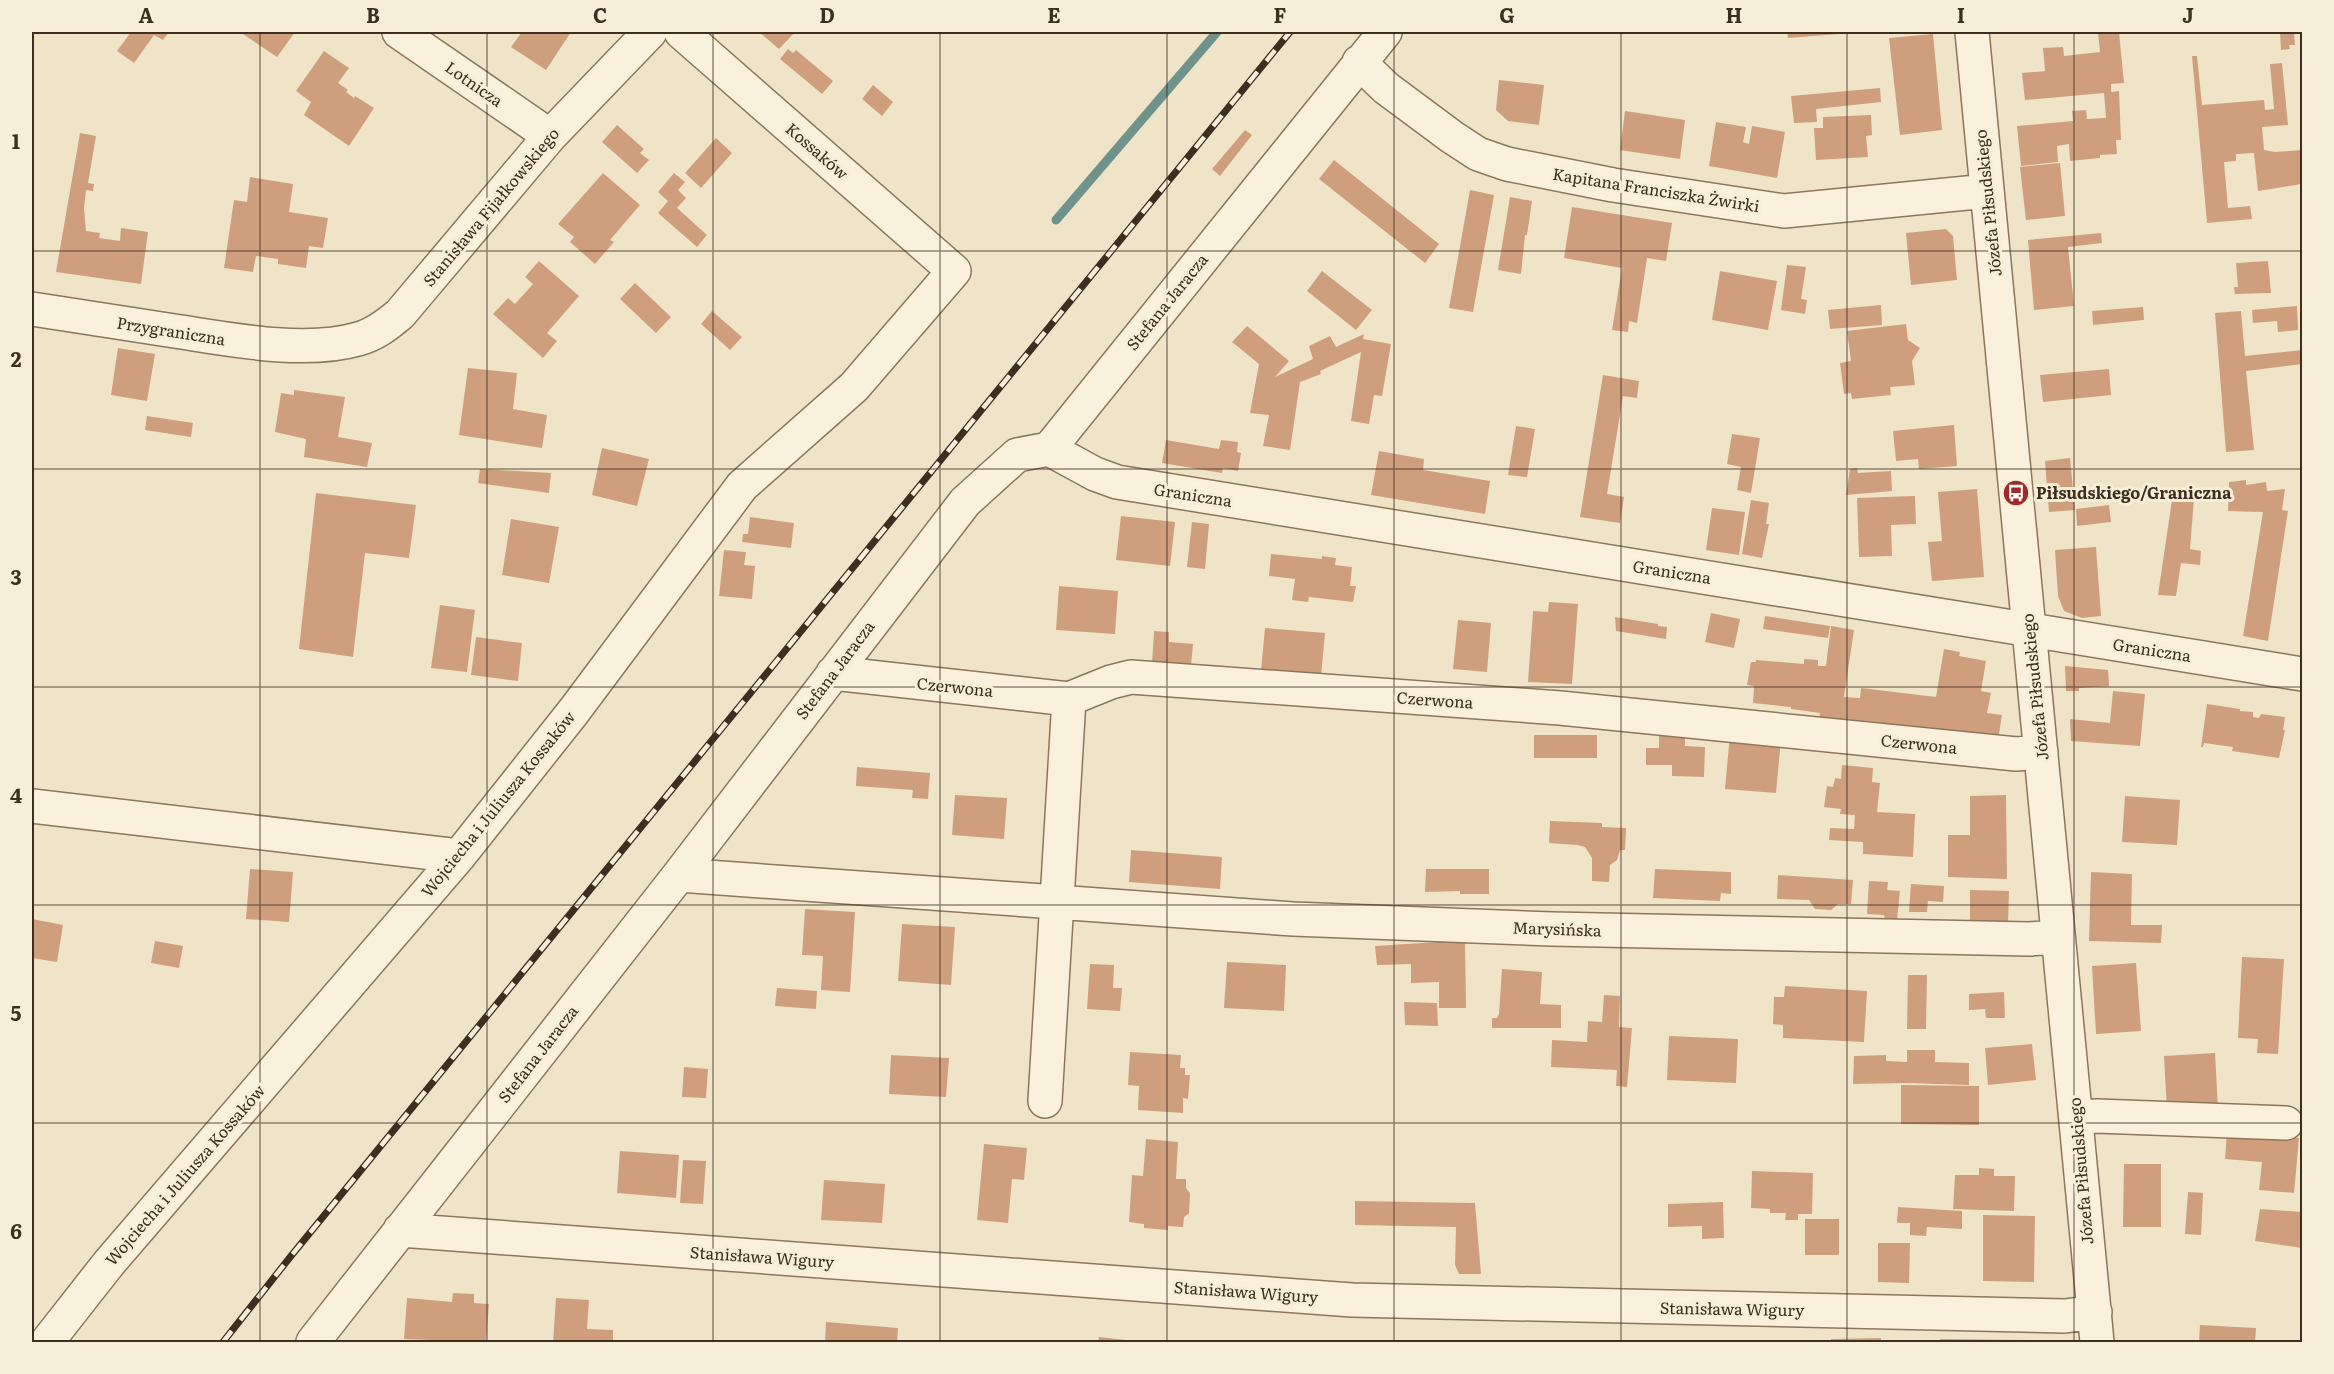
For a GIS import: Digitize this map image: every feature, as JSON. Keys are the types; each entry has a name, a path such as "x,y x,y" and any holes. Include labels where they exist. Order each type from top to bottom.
{"street":[{"name":"Lotnicza","path":"399,32 550,136"},
{"name":"Stanisława Fijałkowskiego","path":"311,345 363,338 386,326 400,314 550,136 650,32"},
{"name":"Kossaków","path":"681,32 954,271"},
{"name":"Stefana Jaracza","path":"313,1342 679,875 965,502 1017,454 1049,449 1385,32"},
{"name":"Józefa Piłsudskiego","path":"1972,32 2096,1327"},
{"name":"Kapitana Franciszka Żwirki","path":"1359,62 1386,88 1452,137 1478,154 1507,164 1613,185 1784,211 1987,191"},
{"name":"Wojciecha i Juliusza Kossaków","path":"47,1342 109,1263 459,856 574,711 742,486 854,387 954,271"},
{"name":"Przygraniczna","path":"32,309 244,342 311,345"},
{"name":"Graniczna","path":"1049,449 1095,474 1117,482 2302,674"},
{"name":"Czerwona","path":"833,673 1069,699 1111,682 1131,677 1560,708 2016,754 2041,752"},
{"path":"1045,1101 1069,699"},
{"path":"32,806 459,856"},
{"name":"Marysińska","path":"679,875 1293,919 1552,929 2029,939 2058,937"},
{"path":"2077,1117 2286,1123"},
{"name":"Stanisława Wigury","path":"400,1230 1352,1300 2065,1316 2096,1327"}],"building":[{"path":"131,32 169,32 163,40 154,35 134,63 117,51"},
{"path":"240,32 295,32 277,57"},
{"path":"522,32 571,32 546,70 511,47"},
{"path":"759,32 795,32 779,49"},
{"path":"1787,32 1851,32 1851,33 1788,38"},
{"path":"2098,32 2119,32 2124,83 2111,84 2111,92 2119,91 2121,140 2116,140 2117,154 2070,161 2069,144 2057,146 2058,162 2021,166 2017,126 2073,121 2072,111 2086,110 2087,119 2106,118 2104,93 2025,100 2022,73 2045,71 2043,48 2063,47 2064,56 2100,52"},
{"path":"2280,32 2294,32 2295,45 2289,45 2290,49 2281,50"},
{"path":"1933,34 1942,130 1900,135 1889,38"},
{"path":"788,49 793,53 796,50 833,81 822,94 780,59"},
{"path":"324,51 349,68 338,83 354,98 355,96 374,108 349,146 304,115 311,102 296,91"},
{"path":"2192,56 2197,56 2202,105 2264,100 2265,110 2274,109 2270,64 2282,63 2288,125 2262,127 2264,150 2275,152 2302,150 2302,184 2258,191 2254,153 2236,154 2236,161 2224,162 2228,208 2250,206 2252,219 2207,223"},
{"path":"1499,80 1544,85 1539,125 1508,121 1496,110"},
{"path":"873,85 893,102 882,116 862,99"},
{"path":"1880,88 1881,102 1816,109 1817,122 1794,123 1791,96"},
{"path":"1625,111 1685,120 1680,159 1620,150"},
{"path":"1871,115 1872,135 1866,136 1868,157 1816,160 1814,128 1823,128 1823,117"},
{"path":"1716,122 1746,127 1743,142 1749,144 1752,126 1785,132 1777,178 1709,166"},
{"path":"617,125 644,149 640,153 649,160 637,173 602,142"},
{"path":"1245,130 1252,135 1220,176 1212,169"},
{"path":"80,133 96,136 88,183 94,184 93,191 86,190 84,208 86,231 100,233 99,238 120,241 121,228 148,232 141,284 56,272"},
{"path":"716,138 732,153 701,188 685,173"},
{"path":"1334,160 1439,244 1425,263 1319,179"},
{"path":"2060,163 2065,216 2026,220 2020,167"},
{"path":"603,173 640,205 610,240 614,242 595,264 570,242 574,237 558,224"},
{"path":"674,173 685,182 678,190 686,198 677,208 707,235 697,247 658,213 668,201 658,192"},
{"path":"250,177 293,184 289,212 328,218 323,248 309,246 306,268 278,264 278,259 256,256 253,272 224,268 234,200 247,202"},
{"path":"1470,190 1494,195 1473,312 1449,308"},
{"path":"1510,197 1532,201 1527,235 1525,235 1521,274 1498,270"},
{"path":"1572,207 1672,223 1666,261 1647,258 1637,323 1629,321 1628,332 1612,330 1622,268 1564,258"},
{"path":"1946,229 1953,236 1957,280 1911,285 1906,233"},
{"path":"2101,233 2102,243 2068,247 2074,306 2034,310 2028,240"},
{"path":"539,261 579,296 547,333 557,341 543,358 493,314 508,298 515,304 533,284 525,277"},
{"path":"2268,261 2271,293 2235,294 2234,287 2238,287 2236,263"},
{"path":"1787,265 1806,267 1801,299 1807,300 1805,314 1781,310"},
{"path":"1322,271 1372,310 1356,330 1307,291"},
{"path":"1720,271 1777,281 1768,330 1712,320"},
{"path":"635,283 671,317 656,333 620,299"},
{"path":"1881,305 1882,325 1830,329 1828,310"},
{"path":"2297,306 2298,330 2278,332 2277,321 2253,323 2252,310"},
{"path":"2143,307 2144,320 2093,325 2092,311"},
{"path":"712,311 742,337 730,350 701,324"},
{"path":"2241,311 2245,356 2302,350 2302,364 2246,371 2254,450 2226,452 2215,313"},
{"path":"1906,324 1908,340 1920,348 1912,361 1915,385 1890,387 1891,395 1852,399 1851,393 1844,394 1840,363 1851,361 1847,331"},
{"path":"1247,326 1289,361 1275,377 1313,359 1309,346 1330,336 1336,347 1364,334 1363,339 1391,344 1382,396 1374,395 1369,424 1351,421 1361,352 1320,371 1321,374 1300,382 1290,450 1263,446 1269,415 1250,413 1259,364 1232,342"},
{"path":"118,348 155,354 147,401 111,395"},
{"path":"468,368 517,373 513,409 547,415 542,448 459,435"},
{"path":"2109,369 2111,395 2043,402 2040,375"},
{"path":"1603,375 1639,381 1637,398 1623,396 1607,494 1624,497 1620,523 1580,517"},
{"path":"294,390 345,397 338,437 372,443 367,467 304,457 306,439 275,432 281,393 294,395"},
{"path":"147,416 193,423 191,437 145,430"},
{"path":"1954,425 1957,466 1919,469 1918,459 1896,461 1893,431"},
{"path":"1516,426 1535,429 1527,477 1508,475"},
{"path":"1732,434 1760,438 1751,493 1737,490 1741,467 1727,464"},
{"path":"1166,440 1219,449 1221,440 1238,442 1237,452 1241,453 1238,471 1223,468 1222,473 1162,463"},
{"path":"602,448 649,459 637,506 592,495"},
{"path":"1379,451 1424,459 1423,470 1490,481 1485,514 1371,495"},
{"path":"2070,458 2075,510 2049,512 2045,461"},
{"path":"1857,468 1858,473 1891,471 1892,491 1846,495 1850,469"},
{"path":"480,469 551,473 549,493 478,483"},
{"path":"2246,480 2246,485 2266,482 2267,491 2285,489 2282,510 2288,511 2268,641 2243,636 2263,512 2228,511 2229,482"},
{"path":"1977,489 1984,577 1932,581 1928,542 1942,541 1938,492"},
{"path":"316,493 416,505 409,558 365,553 353,657 299,649"},
{"path":"1915,496 1916,524 1891,525 1892,556 1859,557 1857,498"},
{"path":"2194,498 2190,549 2201,551 2200,565 2181,563 2176,596 2158,595 2172,500"},
{"path":"1751,500 1769,503 1766,524 1769,524 1762,558 1742,554"},
{"path":"2109,505 2111,522 2077,526 2076,509"},
{"path":"1712,508 1745,512 1739,555 1706,550"},
{"path":"1121,516 1175,522 1170,566 1116,560"},
{"path":"750,517 794,523 791,548 742,542 743,534 748,534"},
{"path":"511,519 559,527 549,583 502,575"},
{"path":"1192,522 1209,524 1205,569 1187,567"},
{"path":"2096,547 2101,616 2082,618 2064,611 2058,596 2055,550"},
{"path":"724,550 746,552 744,565 755,566 752,599 719,596"},
{"path":"1271,554 1322,559 1322,556 1336,558 1335,565 1352,567 1350,586 1356,586 1353,602 1309,597 1308,602 1292,600 1295,579 1269,576"},
{"path":"1059,586 1118,591 1115,634 1056,630"},
{"path":"1549,602 1578,604 1572,684 1528,682 1533,611 1548,612"},
{"path":"440,605 475,610 467,672 431,668"},
{"path":"1711,613 1740,619 1734,648 1705,642"},
{"path":"1765,616 1830,626 1828,638 1763,629"},
{"path":"1615,617 1667,627 1666,639 1616,631"},
{"path":"1458,620 1491,623 1487,672 1453,669"},
{"path":"1831,626 1854,630 1844,697 1860,698 1861,688 1936,697 1944,649 1960,652 1959,656 1986,661 1981,691 1991,693 1987,713 2002,715 1998,740 1868,721 1819,720 1820,713 1753,703 1754,686 1747,685 1751,662 1756,662 1756,660 1804,664 1804,659 1818,660 1818,666 1826,666"},
{"path":"1265,628 1325,633 1321,676 1261,671"},
{"path":"1154,631 1169,632 1169,642 1193,644 1191,666 1152,664"},
{"path":"476,637 522,643 518,681 471,675"},
{"path":"2065,666 2108,670 2109,686 2066,691"},
{"path":"2113,691 2145,694 2140,746 2071,741 2070,719 2110,723"},
{"path":"2207,704 2253,712 2253,717 2259,718 2261,714 2285,717 2283,730 2285,730 2279,758 2232,751 2233,747 2204,743 2201,747"},
{"path":"1659,728 1685,730 1685,746 1705,747 1704,777 1672,776 1672,765 1646,765 1646,748 1659,748"},
{"path":"1730,734 1781,739 1776,793 1725,789"},
{"path":"1534,735 1597,735 1597,758 1534,758"},
{"path":"1842,765 1873,768 1872,782 1880,783 1877,812 1915,814 1913,857 1863,854 1863,842 1829,840 1830,828 1854,829 1855,815 1840,814 1841,809 1824,807 1827,786 1833,787 1835,778 1841,779"},
{"path":"857,767 930,773 928,799 912,798 913,790 856,786"},
{"path":"955,795 1007,798 1004,839 952,835"},
{"path":"2006,795 2007,879 1948,877 1948,835 1970,835 1970,796"},
{"path":"2125,796 2180,800 2177,845 2122,842"},
{"path":"1550,821 1602,823 1602,827 1626,828 1625,850 1620,850 1617,860 1610,865 1609,882 1592,881 1592,858 1585,847 1549,843"},
{"path":"1131,850 1222,857 1220,889 1129,882"},
{"path":"250,869 293,872 289,922 246,919"},
{"path":"1426,869 1489,869 1489,894 1460,894 1460,891 1425,892"},
{"path":"1655,869 1731,872 1731,894 1721,893 1720,901 1653,898"},
{"path":"2091,872 2132,874 2131,925 2162,925 2161,943 2089,941"},
{"path":"1778,875 1853,880 1851,904 1838,904 1831,910 1815,909 1809,900 1777,899"},
{"path":"1869,881 1888,882 1887,890 1900,891 1897,920 1885,920 1884,915 1867,914"},
{"path":"1911,884 1944,886 1943,902 1928,901 1927,912 1909,912"},
{"path":"1970,890 2009,891 2008,924 1970,922"},
{"path":"805,909 855,912 850,992 821,990 823,956 802,955"},
{"path":"32,919 63,925 57,962 32,958"},
{"path":"902,924 955,927 951,985 898,981"},
{"path":"155,941 183,946 179,968 151,963"},
{"path":"1465,942 1466,1008 1439,1008 1439,982 1411,983 1411,964 1377,965 1375,946"},
{"path":"2242,957 2284,959 2278,1054 2257,1053 2258,1039 2238,1038"},
{"path":"1227,962 1286,965 1284,1011 1224,1008"},
{"path":"2136,963 2141,1031 2096,1034 2092,966"},
{"path":"1090,964 1114,965 1113,988 1122,988 1120,1011 1087,1009"},
{"path":"1502,969 1542,972 1540,1004 1561,1005 1561,1028 1492,1028 1492,1018 1497,1018 1499,1014"},
{"path":"1908,975 1927,975 1926,1029 1907,1029"},
{"path":"1785,986 1867,991 1864,1042 1783,1038 1783,1025 1773,1024 1774,997 1784,997"},
{"path":"777,988 817,991 816,1009 775,1006"},
{"path":"2004,992 2005,1018 1986,1018 1985,1009 1969,1010 1969,994"},
{"path":"1604,995 1620,996 1619,1027 1632,1028 1627,1087 1616,1086 1617,1070 1551,1067 1552,1040 1587,1042 1588,1021 1602,1022"},
{"path":"1404,1002 1437,1003 1438,1026 1405,1025"},
{"path":"1669,1036 1738,1039 1736,1083 1667,1080"},
{"path":"2032,1044 2036,1080 1988,1085 1985,1048"},
{"path":"1907,1050 1935,1050 1935,1062 1969,1063 1969,1085 1853,1084 1854,1056 1886,1055 1886,1061 1907,1062"},
{"path":"1130,1052 1181,1055 1180,1068 1185,1068 1185,1075 1190,1075 1188,1099 1183,1098 1183,1113 1138,1110 1139,1086 1128,1085"},
{"path":"2215,1053 2218,1108 2167,1111 2164,1056"},
{"path":"891,1055 949,1058 946,1097 889,1094"},
{"path":"684,1067 708,1069 706,1098 682,1097"},
{"path":"1901,1085 1979,1086 1979,1125 1901,1124"},
{"path":"2227,1132 2299,1138 2294,1193 2259,1190 2262,1162 2225,1159"},
{"path":"1146,1139 1178,1142 1176,1179 1186,1179 1186,1188 1190,1193 1189,1213 1184,1217 1183,1227 1168,1226 1168,1230 1144,1228 1144,1224 1129,1222 1132,1175 1143,1176"},
{"path":"984,1144 1027,1148 1024,1180 1012,1179 1008,1223 977,1220"},
{"path":"620,1151 679,1155 676,1198 617,1193"},
{"path":"683,1160 706,1161 703,1204 680,1203"},
{"path":"2124,1164 2161,1164 2161,1227 2123,1227"},
{"path":"1979,1168 1994,1169 1994,1176 2015,1176 2014,1211 1953,1209 1955,1175 1979,1175"},
{"path":"1752,1171 1813,1173 1812,1214 1798,1214 1798,1220 1785,1220 1786,1213 1770,1213 1770,1209 1751,1208"},
{"path":"824,1180 885,1184 882,1223 821,1220"},
{"path":"2188,1192 2203,1193 2201,1235 2185,1234"},
{"path":"1355,1201 1475,1203 1481,1274 1459,1274 1455,1265 1456,1227 1355,1225"},
{"path":"1723,1202 1724,1238 1702,1239 1702,1226 1668,1227 1668,1204"},
{"path":"1898,1207 1962,1211 1962,1229 1927,1227 1926,1236 1910,1235 1910,1223 1897,1223"},
{"path":"2260,1209 2302,1212 2302,1248 2255,1241"},
{"path":"1983,1215 2035,1216 2034,1282 1983,1281"},
{"path":"1805,1219 1839,1219 1839,1255 1805,1255"},
{"path":"1878,1243 1910,1243 1909,1283 1878,1282"},
{"path":"453,1293 474,1294 474,1303 489,1304 486,1342 404,1339 407,1298 452,1302"},
{"path":"556,1298 589,1300 587,1329 613,1330 613,1342 553,1342"},
{"path":"826,1322 898,1328 897,1342 825,1342"},
{"path":"2200,1325 2256,1328 2255,1342 2199,1342"},
{"path":"1099,1337 1135,1341 1135,1342 1098,1342"},
{"path":"1881,1338 1881,1342 1831,1342 1831,1339"},
{"path":"1940,1339 2044,1340 2044,1342 1940,1342"}],"waterway":[{"path":"1056,220 1217,32"}],"railway":[{"path":"223,1342 1290,32"}],"place":[{"name":"Piłsudskiego/Graniczna","path":"2016,493"}]}
